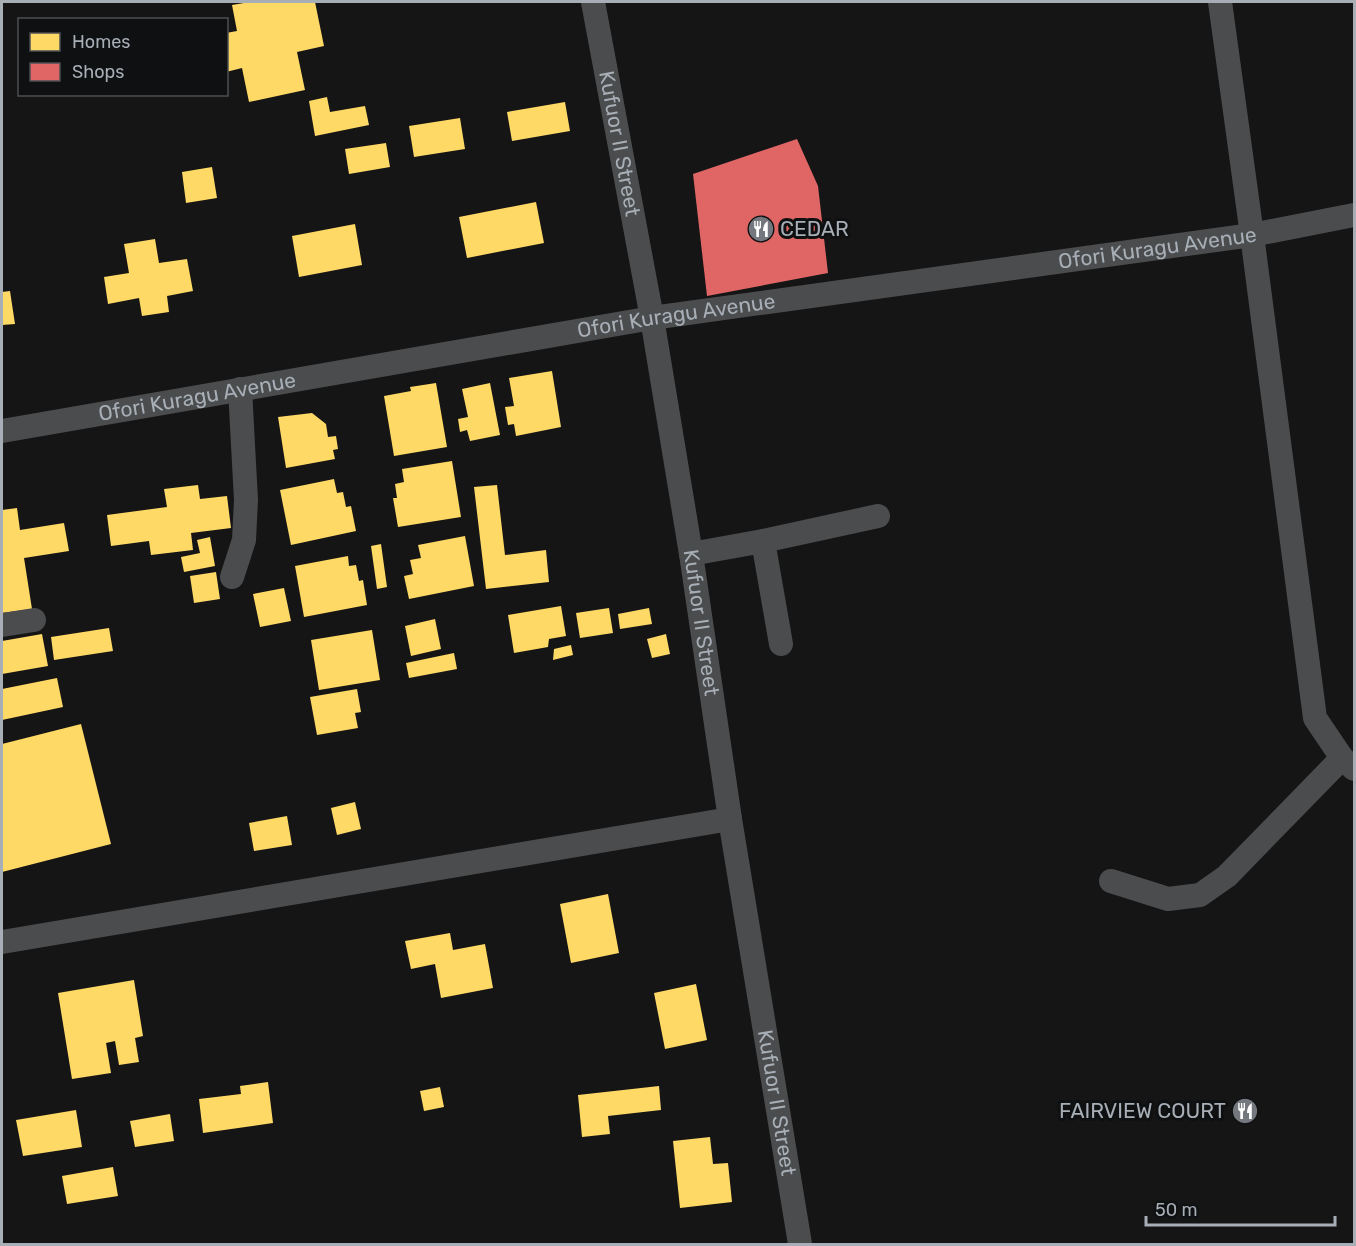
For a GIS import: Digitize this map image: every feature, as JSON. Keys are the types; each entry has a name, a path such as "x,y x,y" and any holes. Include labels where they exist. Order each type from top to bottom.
{"street":[{"name":"Kufuor II Street","path":"593,2 652,318 691,554 730,819 800,1245"},
{"path":"1111,881 1168,899 1200,895 1227,876 1348,764 1314,718 1220,2"},
{"name":"Ofori Kuragu Avenue","path":"2,431 652,318 1252,235 1354,215"},
{"path":"232,577 245,530 246,500 240,389"},
{"path":"691,554 878,516"},
{"path":"764,540 781,644"},
{"path":"2,625 34,620"},
{"path":"2,942 730,819"}],"building: Homes":[{"path":"250,2 315,2 324,46 297,52 305,90 249,102 242,68 228,72 228,33 237,31 232,5"},
{"path":"327,97 330,112 365,106 369,125 315,136 309,101"},
{"path":"565,102 570,131 512,141 507,112"},
{"path":"460,118 465,149 414,157 409,126"},
{"path":"386,143 390,167 349,174 345,149"},
{"path":"212,167 217,198 186,203 182,172"},
{"path":"536,202 544,243 467,258 459,217"},
{"path":"355,224 362,265 299,277 292,236"},
{"path":"155,239 159,263 187,259 193,291 167,296 169,312 142,316 139,298 108,304 104,277 129,273 124,244"},
{"path":"10,291 15,324 2,325 2,292"},
{"path":"552,371 561,427 516,436 514,424 508,425 505,407 514,406 509,378"},
{"path":"436,383 447,447 394,456 384,396 411,391 410,387"},
{"path":"490,383 500,435 470,441 467,430 460,432 458,419 468,417 462,389"},
{"path":"312,413 326,424 328,437 336,436 338,449 333,450 335,459 286,468 278,417"},
{"path":"452,461 461,517 398,527 393,498 397,498 395,484 404,482 402,469"},
{"path":"334,479 337,493 343,492 346,507 351,506 356,531 291,545 280,490"},
{"path":"198,485 200,499 227,496 231,528 191,533 193,550 151,555 149,541 111,546 107,515 167,507 164,489"},
{"path":"497,485 505,555 546,550 549,582 486,589 474,487"},
{"path":"17,508 20,530 64,523 69,551 24,558 32,609 2,613 2,510"},
{"path":"465,536 474,586 409,599 404,576 413,574 410,560 421,558 418,545"},
{"path":"210,537 215,566 184,572 181,557 200,553 197,540"},
{"path":"381,544 387,587 377,589 371,546"},
{"path":"348,556 349,566 356,565 359,581 363,580 367,605 304,617 295,566"},
{"path":"216,572 220,599 194,603 190,576"},
{"path":"284,588 291,621 260,627 253,594"},
{"path":"561,606 566,636 549,639 548,647 514,653 508,615"},
{"path":"609,608 613,633 580,638 576,613"},
{"path":"649,608 652,624 620,629 618,614"},
{"path":"435,619 441,649 411,656 405,626"},
{"path":"109,628 113,651 54,660 51,637"},
{"path":"372,630 380,680 319,690 311,640"},
{"path":"42,634 48,666 2,674 2,641"},
{"path":"666,634 670,654 652,658 647,639"},
{"path":"571,645 573,655 553,660 554,649"},
{"path":"454,653 457,669 409,678 406,663"},
{"path":"57,678 63,707 2,720 2,689"},
{"path":"357,689 361,712 355,713 358,728 317,735 310,697"},
{"path":"81,724 111,844 2,872 2,744"},
{"path":"355,802 361,829 337,835 331,808"},
{"path":"287,816 292,845 254,851 249,823"},
{"path":"608,894 619,953 571,963 560,904"},
{"path":"450,933 453,950 485,944 493,988 441,998 435,964 411,969 405,941"},
{"path":"134,980 143,1036 135,1038 139,1062 119,1065 115,1041 106,1043 111,1073 72,1079 58,993"},
{"path":"696,984 707,1040 665,1049 654,993"},
{"path":"268,1082 273,1123 203,1133 199,1099 241,1094 240,1086"},
{"path":"659,1086 661,1110 608,1116 610,1134 582,1137 578,1095"},
{"path":"440,1087 444,1107 424,1111 420,1091"},
{"path":"76,1110 82,1147 23,1156 16,1120"},
{"path":"170,1114 174,1141 135,1147 130,1121"},
{"path":"710,1137 713,1164 728,1163 732,1202 680,1208 673,1141"},
{"path":"113,1167 118,1196 67,1204 62,1176"}],"building: Shops":[{"name":"CEDAR","path":"797,139 818,186 828,273 707,296 693,174"}],"place":[{"name":"CEDAR","path":"761,229"},
{"name":"FAIRVIEW COURT","path":"1245,1111"}]}
